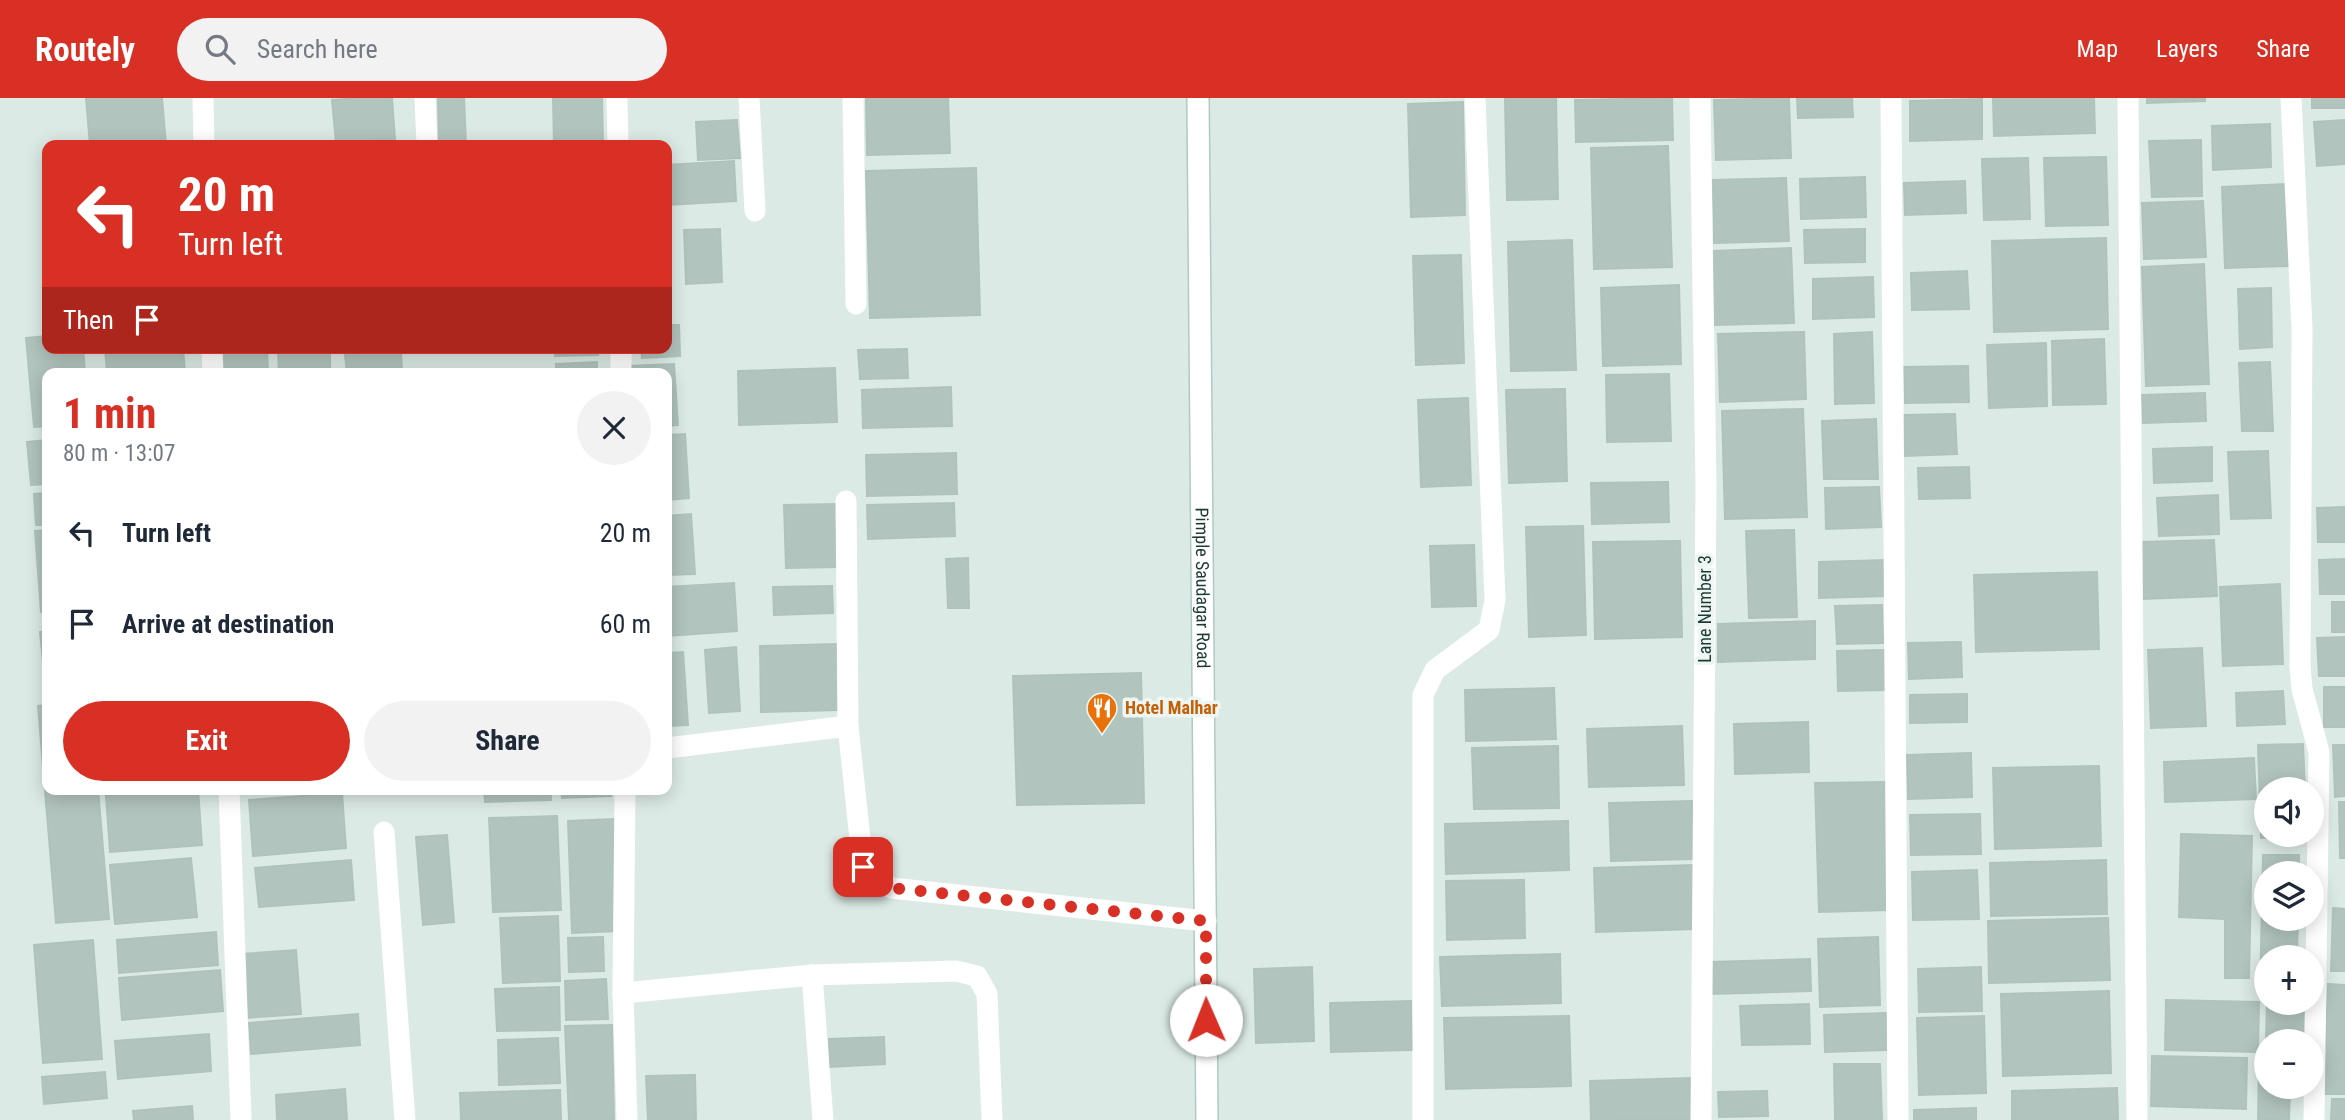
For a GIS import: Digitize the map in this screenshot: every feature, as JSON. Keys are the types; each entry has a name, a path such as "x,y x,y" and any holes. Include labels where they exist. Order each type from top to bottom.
{"street":[{"path":"202,98 204,140"},
{"path":"425,98 427,140"},
{"path":"618,98 618,140"},
{"path":"749,98 755,211"},
{"path":"853,98 856,304"},
{"name":"Pimple Saudagar Road","path":"1198,98 1207,1120"},
{"path":"1423,1120 1423,695 1435,670 1489,630 1495,600 1475,98"},
{"name":"Lane Number 3","path":"1700,98 1706,485 1701,1120"},
{"path":"1891,98 1898,1120"},
{"path":"2128,98 2137,1120"},
{"path":"2291,98 2302,328 2300,666 2302,689 2319,752 2314,1120"},
{"path":"846,501 848,726 863,867 891,888 1206,921"},
{"path":"672,747 848,726"},
{"path":"229,795 241,1120"},
{"path":"625,795 623,993 627,1120"},
{"path":"384,832 405,1120"},
{"path":"623,993 812,975 956,971 977,976 987,994 992,1120"},
{"path":"812,975 823,1120"}],"building":[{"path":"86,98 162,98 166,140 90,140"},
{"path":"392,98 395,139 336,140 332,100"},
{"path":"438,98 464,98 466,140 439,140"},
{"path":"553,98 602,98 603,140 554,140"},
{"path":"866,98 948,98 950,153 867,155"},
{"path":"1505,98 1556,98 1558,199 1507,200"},
{"path":"1672,98 1673,140 1576,142 1575,100"},
{"path":"1789,98 1791,158 1716,160 1714,100"},
{"path":"1797,98 1852,98 1853,117 1798,118"},
{"path":"1993,98 2094,98 2095,133 1994,136"},
{"path":"2147,98 2205,98 2205,101 2147,103"},
{"path":"2312,98 2345,98 2345,108 2312,108"},
{"path":"1982,99 1982,139 1910,141 1910,101"},
{"path":"1463,102 1465,215 1411,217 1408,104"},
{"path":"737,120 740,158 698,160 696,122"},
{"path":"2345,120 2345,164 2317,166 2314,122"},
{"path":"2270,124 2271,167 2213,170 2212,126"},
{"path":"2201,140 2202,196 2152,197 2149,141"},
{"path":"1668,146 1672,267 1594,269 1591,148"},
{"path":"2106,157 2108,225 2046,226 2044,158"},
{"path":"2028,158 2030,219 1984,220 1982,159"},
{"path":"734,161 736,201 672,205 672,165"},
{"path":"976,168 980,315 870,318 866,171"},
{"path":"1865,177 1866,217 1801,219 1800,179"},
{"path":"1786,178 1789,241 1714,243 1713,180"},
{"path":"1965,181 1966,213 1905,215 1904,183"},
{"path":"2286,184 2288,266 2225,268 2222,187"},
{"path":"2203,201 2206,257 2144,259 2142,203"},
{"path":"720,229 722,282 686,284 684,230"},
{"path":"1865,229 1865,262 1805,263 1804,230"},
{"path":"2106,238 2108,329 1994,332 1992,241"},
{"path":"1572,240 1576,370 1511,371 1508,242"},
{"path":"1791,248 1794,323 1714,325 1712,251"},
{"path":"1461,255 1464,363 1416,365 1413,256"},
{"path":"2204,264 2209,384 2146,386 2142,267"},
{"path":"1967,271 1969,309 1912,310 1911,273"},
{"path":"1873,277 1874,317 1813,319 1813,279"},
{"path":"1679,285 1681,364 1603,366 1601,288"},
{"path":"2271,288 2272,347 2240,349 2238,289"},
{"path":"672,325 679,325 680,356 642,358 642,354 672,354"},
{"path":"1804,332 1806,399 1720,402 1718,334"},
{"path":"1872,332 1874,403 1835,404 1834,334"},
{"path":"42,336 42,354 83,354 85,368 42,368 42,426 34,427 26,338"},
{"path":"2104,339 2106,404 2053,405 2052,341"},
{"path":"2046,343 2047,406 1989,408 1987,345"},
{"path":"907,349 908,378 860,379 858,350"},
{"path":"105,354 183,354 185,368 107,368"},
{"path":"217,354 267,354 268,368 218,368"},
{"path":"278,354 330,354 330,368 279,368"},
{"path":"401,354 402,368 346,368 345,355"},
{"path":"555,354 598,354 598,355"},
{"path":"597,362 597,368 556,368 556,364"},
{"path":"2270,362 2273,431 2242,431 2239,363"},
{"path":"674,364 678,425 672,426 672,368 628,366"},
{"path":"1968,366 1969,402 1905,403 1904,367"},
{"path":"835,368 837,422 739,425 738,371"},
{"path":"1669,374 1671,441 1607,442 1606,375"},
{"path":"951,387 952,426 863,428 862,390"},
{"path":"1565,389 1567,481 1509,483 1506,390"},
{"path":"2205,393 2206,421 2143,423 2142,395"},
{"path":"1468,398 1471,485 1421,487 1418,400"},
{"path":"1803,409 1807,517 1725,519 1722,411"},
{"path":"1955,414 1957,454 1904,456 1904,415"},
{"path":"1876,419 1878,479 1824,479 1822,421"},
{"path":"685,434 689,498 672,500 672,435"},
{"path":"42,440 42,484 31,485 27,442"},
{"path":"2212,447 2212,481 2154,483 2153,449"},
{"path":"2268,451 2271,518 2231,519 2228,452"},
{"path":"956,453 957,494 867,496 866,455"},
{"path":"1969,467 1970,498 1919,499 1918,468"},
{"path":"1668,482 1669,522 1592,524 1591,483"},
{"path":"1879,487 1881,527 1826,529 1825,488"},
{"path":"42,493 42,525 36,525 34,494"},
{"path":"2218,495 2219,534 2159,536 2157,498"},
{"path":"954,503 955,536 868,539 867,505"},
{"path":"838,504 839,567 786,568 784,505"},
{"path":"2345,507 2345,542 2318,542 2317,508"},
{"path":"691,514 695,574 672,575 672,516"},
{"path":"1583,526 1586,635 1529,637 1526,527"},
{"path":"42,530 42,612 41,612 35,531"},
{"path":"1794,530 1797,617 1749,618 1746,531"},
{"path":"2214,540 2217,596 2143,599 2141,542"},
{"path":"1680,541 1682,637 1595,639 1593,542"},
{"path":"1474,545 1476,606 1432,607 1430,546"},
{"path":"968,558 969,608 948,608 946,559"},
{"path":"2345,559 2345,594 2320,594 2319,560"},
{"path":"1886,560 1887,596 1819,598 1819,562"},
{"path":"2097,572 2099,649 1976,652 1974,575"},
{"path":"734,583 737,631 672,636 672,587"},
{"path":"2280,584 2283,664 2223,666 2220,587"},
{"path":"832,586 833,613 774,615 773,587"},
{"path":"2332,602 2345,602 2345,632 2332,632"},
{"path":"1882,605 1883,643 1837,644 1835,606"},
{"path":"1815,621 1815,659 1718,662 1718,624"},
{"path":"2345,637 2345,676 2319,676 2317,638"},
{"path":"1961,642 1962,677 1909,679 1908,643"},
{"path":"837,644 839,710 761,712 760,646"},
{"path":"736,647 740,711 709,713 705,650"},
{"path":"2202,648 2206,726 2151,728 2148,650"},
{"path":"1886,650 1887,690 1838,691 1837,651"},
{"path":"683,652 688,725 672,726 672,653"},
{"path":"1141,673 1144,803 1017,805 1013,676"},
{"path":"2324,687 2345,687 2345,727 2324,727"},
{"path":"1554,688 1556,739 1466,741 1465,690"},
{"path":"2283,691 2285,724 2237,726 2236,693"},
{"path":"1967,694 1967,722 1910,723 1910,695"},
{"path":"38,706 42,706 42,754"},
{"path":"1808,722 1809,772 1735,774 1734,724"},
{"path":"1682,726 1684,785 1589,787 1587,729"},
{"path":"2303,744 2304,777 2259,777 2258,745"},
{"path":"2333,745 2345,745 2345,796 2335,797"},
{"path":"1558,746 1559,808 1474,809 1472,748"},
{"path":"1971,753 1972,797 1908,799 1907,755"},
{"path":"2254,758 2254,799 2165,802 2164,762"},
{"path":"2099,766 2101,846 1995,849 1993,768"},
{"path":"1887,782 1890,910 1819,912 1815,783"},
{"path":"45,795 99,795 109,919 56,923"},
{"path":"198,795 202,845 110,852 106,796"},
{"path":"342,795 346,848 253,856 249,800"},
{"path":"484,795 551,795 551,800 485,802"},
{"path":"562,795 611,795 611,796 562,798"},
{"path":"1692,801 1693,859 1611,861 1609,803"},
{"path":"2339,802 2345,802 2345,858 2340,858"},
{"path":"1980,814 1981,854 1911,855 1910,815"},
{"path":"557,816 561,910 493,912 489,818"},
{"path":"615,819 619,931 572,933 568,821"},
{"path":"1568,821 1569,870 1446,874 1445,824"},
{"path":"2181,834 2252,836 2249,978 2225,978 2225,919 2179,917"},
{"path":"447,835 454,922 423,925 416,837"},
{"path":"2263,855 2299,855 2299,861 2263,861"},
{"path":"191,858 197,917 115,924 110,865"},
{"path":"351,860 354,900 259,907 255,868"},
{"path":"2106,860 2107,914 1991,916 1990,863"},
{"path":"1695,865 1696,929 1596,932 1594,868"},
{"path":"1977,870 1979,919 1913,920 1912,872"},
{"path":"1524,880 1525,938 1447,940 1446,881"},
{"path":"2333,908 2345,909 2345,971 2331,971"},
{"path":"558,916 560,981 503,983 500,918"},
{"path":"2108,918 2110,980 1989,983 1988,921"},
{"path":"2261,931 2298,931 2297,945 2261,945"},
{"path":"216,932 218,965 119,973 117,940"},
{"path":"603,937 604,971 569,972 568,938"},
{"path":"1878,937 1880,1005 1820,1007 1818,939"},
{"path":"93,940 102,1059 43,1063 34,945"},
{"path":"296,950 301,1014 245,1018 241,954"},
{"path":"1560,954 1561,1003 1442,1006 1440,957"},
{"path":"1810,959 1811,991 1710,994 1709,962"},
{"path":"1312,967 1314,1041 1256,1043 1254,969"},
{"path":"1981,967 1982,1011 1919,1012 1918,969"},
{"path":"220,970 223,1011 122,1020 119,978"},
{"path":"606,979 608,1019 566,1020 565,981"},
{"path":"2328,984 2345,985 2345,1094 2324,1094"},
{"path":"559,987 560,1030 497,1031 495,989"},
{"path":"2109,991 2111,1073 2003,1076 2001,994"},
{"path":"2166,1000 2254,1002 2254,1015 2259,1015 2258,1029 2254,1029 2254,1052 2165,1050"},
{"path":"1411,1001 1412,1050 1331,1052 1330,1003"},
{"path":"1809,1004 1810,1044 1742,1045 1740,1006"},
{"path":"1886,1013 1887,1050 1825,1052 1824,1015"},
{"path":"358,1014 360,1045 251,1054 249,1023"},
{"path":"2267,1015 2304,1015 2303,1029 2266,1029"},
{"path":"1569,1016 1571,1086 1446,1089 1444,1018"},
{"path":"1984,1016 1986,1093 1919,1095 1917,1018"},
{"path":"612,1025 614,1120 569,1120 565,1026"},
{"path":"209,1034 211,1071 118,1079 115,1041"},
{"path":"884,1037 885,1064 830,1067 829,1039"},
{"path":"558,1038 560,1083 499,1085 498,1040"},
{"path":"2152,1056 2247,1058 2246,1109 2151,1106"},
{"path":"1834,1064 1880,1064 1882,1120 1835,1120"},
{"path":"105,1072 107,1098 44,1104 42,1077"},
{"path":"695,1075 696,1120 648,1120 646,1076"},
{"path":"1690,1078 1691,1119 1591,1120 1590,1081"},
{"path":"2117,1088 2118,1120 2012,1120 2012,1091"},
{"path":"345,1089 347,1120 277,1120 276,1095"},
{"path":"560,1090 561,1120 461,1120 460,1093"},
{"path":"1767,1091 1768,1116 1719,1117 1718,1092"},
{"path":"2258,1099 2290,1099 2289,1120 2258,1120"},
{"path":"2332,1099 2345,1099 2345,1120 2331,1120"},
{"path":"192,1106 193,1120 134,1120 133,1111"},
{"path":"1976,1108 1976,1120 1914,1120 1914,1110"}],"place":[{"name":"Hotel Malhar","path":"1102,735"}],"route":[{"path":"863,867 891,888 1206,921 1206,1020"}]}
